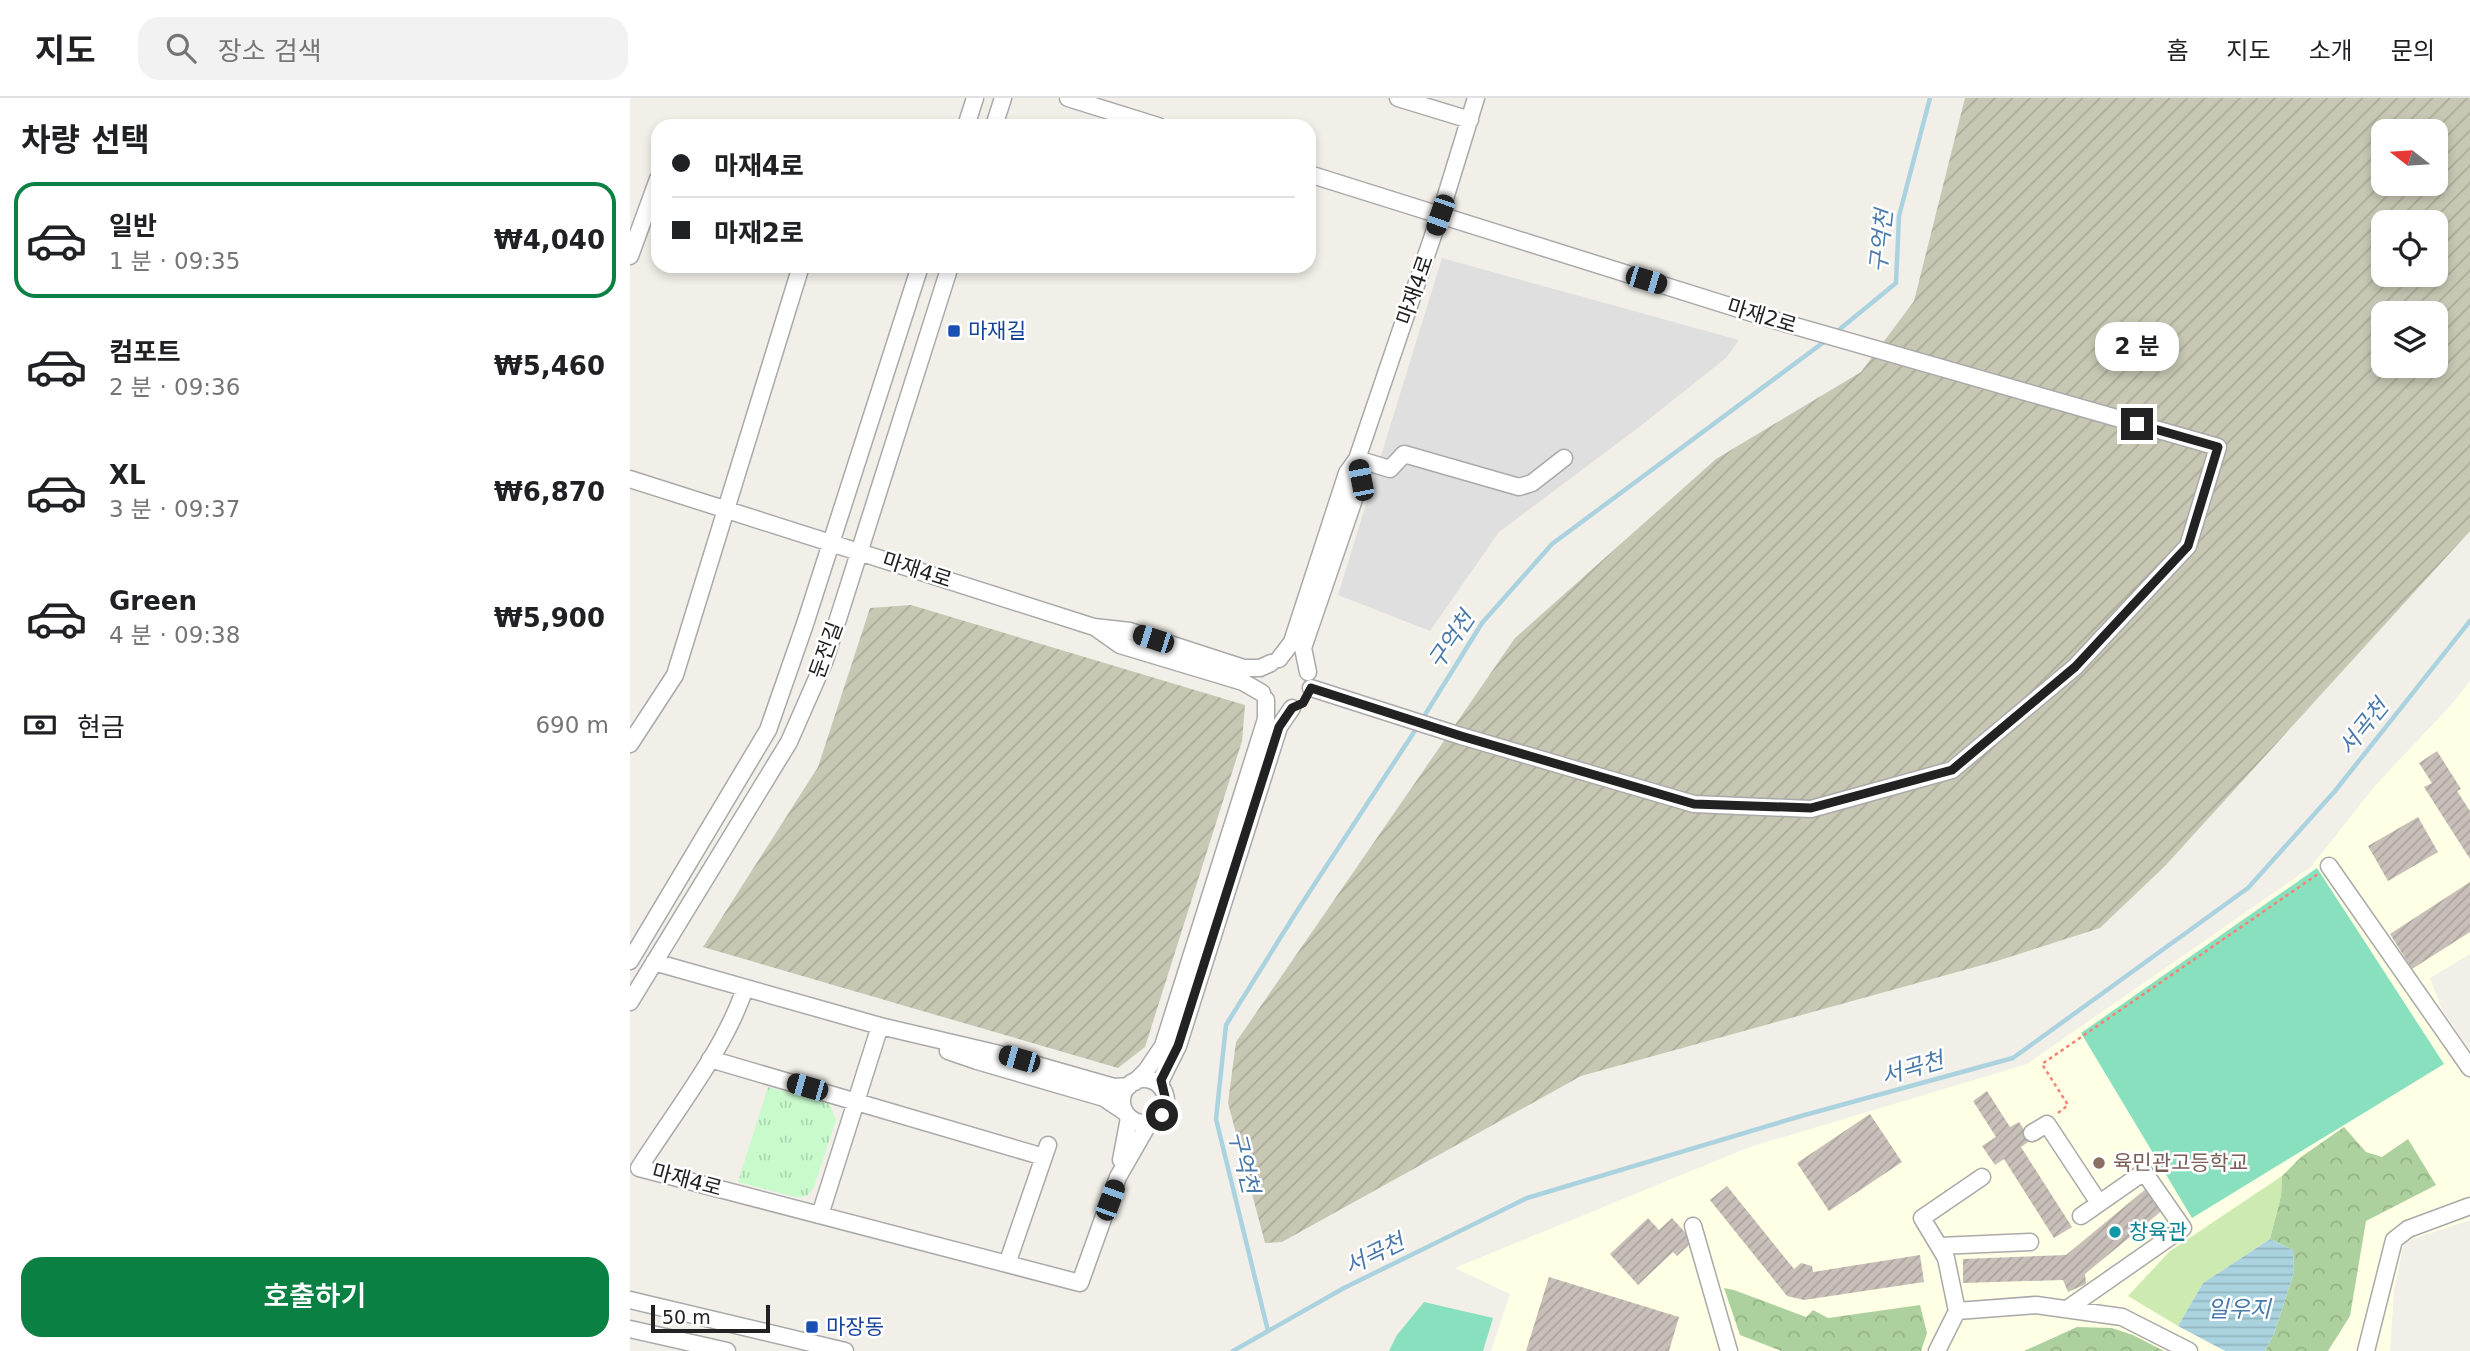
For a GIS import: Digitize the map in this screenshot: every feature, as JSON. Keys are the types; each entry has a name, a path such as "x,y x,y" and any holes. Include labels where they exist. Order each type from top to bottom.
{"street":[{"path":"968,119 975,98"},
{"path":"997,119 1003,98"},
{"path":"1398,98 1470,120"},
{"name":"마재4로","path":"630,479 1094,627 1130,631 1244,668 1260,668 1275,661 1292,642 1347,473 1357,459 1440,215 1476,98"},
{"path":"1075,99 1136,119"},
{"name":"마재2로","path":"1311,688 1461,736 1694,804 1811,808 1952,770 2075,667 2188,546 2218,447 1774,320 1316,176"},
{"path":"630,256 651,198"},
{"path":"630,744 675,676 799,273"},
{"name":"둔전길","path":"631,956 768,730 918,273"},
{"name":"둔전길","path":"630,1002 789,742 825,660 948,273"},
{"path":"1357,459 1390,469 1404,454 1519,486 1532,483 1563,458"},
{"name":"마재4로","path":"1308,672 1303,648 1361,480 1357,459"},
{"name":"마재4로","path":"1094,627 1120,645 1243,682 1264,697"},
{"path":"1127,1115 1123,1099 1163,1046 1266,719 1261,677 1275,661 1295,660 1308,672 1311,688 1303,703 1280,709 1264,697"},
{"path":"880,1026 977,1061 1104,1098 1136,1121 1149,1123 1162,1115 1166,1101 1161,1080 1178,1046 1279,727 1292,708"},
{"path":"2329,866 2470,1068"},
{"path":"654,962 880,1026 995,1053 1114,1087 1149,1080 1161,1087"},
{"name":"마재4로","path":"745,988 738,1009 710,1059 639,1167 1080,1283 1118,1177 1149,1123"},
{"path":"820,1215 880,1026"},
{"path":"710,1059 856,1102 1046,1151 1007,1264"},
{"name":"마재4로","path":"1118,1177 1127,1115"},
{"path":"2032,1133 2047,1124 2099,1203"},
{"path":"2067,1309 2183,1228 2144,1172 2081,1216"},
{"path":"1937,1351 1957,1311 1946,1258 1922,1218 1982,1177"},
{"path":"2366,1351 2394,1240 2408,1229 2468,1207 2470,1224"},
{"path":"1693,1226 1729,1351"},
{"path":"1939,1246 2030,1242"},
{"path":"630,1300 845,1351"},
{"path":"1957,1311 2036,1304 2122,1317 2189,1351"},
{"path":"630,1329 727,1351"}],"path":[{"path":"2047,1124 2068,1105 2042,1064 2329,866"}],"shaded area":[{"path":"1965,98 2470,98 2470,531 2165,866 2100,928 1997,961 1581,1076 1282,1242 1265,1243 1228,1103 1236,1042 1515,638 1716,459 1861,372 1914,301"},
{"path":"1442,258 1739,340 1726,358 1499,532 1430,631 1338,595"},
{"path":"911,605 1245,705 1242,741 1145,1047 1118,1068 703,947 818,767 870,608"},
{"path":"2470,681 2470,954 2430,978 2442,1010 2470,1051 2470,1220 2404,1242 2394,1291 2390,1351 1491,1351 1510,1294 1455,1268 1747,1148 2027,1064 2311,867 2374,787"}],"green space":[{"path":"2317,868 2444,1064 2192,1218 2081,1033"},
{"path":"768,1087 829,1103 836,1120 814,1187 807,1196 796,1197 738,1182"},
{"path":"2344,1127 2366,1152 2382,1157 2408,1139 2436,1185 2366,1221 2350,1316 2328,1351 2265,1351 2274,1334 2294,1272 2293,1250 2270,1239 2281,1196 2282,1176 2301,1157"},
{"path":"2282,1176 2281,1196 2270,1239 2203,1283 2178,1326 2128,1296 2170,1251"},
{"path":"1724,1288 1806,1317 1813,1310 1828,1318 1920,1305 1927,1333 1921,1351 1781,1351 1740,1335"},
{"path":"1424,1302 1493,1318 1483,1351 1389,1351 1397,1335"},
{"path":"2077,1327 2112,1328 2164,1351 2024,1351"}],"water":[{"name":"일우지","path":"2270,1239 2293,1250 2294,1272 2274,1334 2265,1351 2225,1351 2178,1326 2203,1283"}],"building":[{"path":"2437,751 2461,789 2457,791 2470,811 2470,859 2424,787 2432,783 2419,763"},
{"path":"2418,817 2438,852 2388,881 2368,846"},
{"path":"2470,882 2470,932 2412,969 2390,934"},
{"path":"1987,1091 2010,1127 2019,1122 2031,1140 2021,1147 2072,1227 2054,1238 2004,1159 1995,1165 1982,1146 1996,1137 1973,1101"},
{"path":"1870,1114 1902,1162 1829,1211 1797,1163"},
{"path":"1727,1186 1794,1269 1801,1263 1812,1266 1813,1272 1920,1255 1924,1282 1804,1300 1787,1296 1710,1200"},
{"name":"창육관","path":"2147,1188 2164,1209 2085,1274 2086,1284 2068,1292 2063,1280 1963,1283 1963,1259 2066,1255"},
{"path":"1648,1218 1659,1230 1672,1218 1693,1241 1677,1256 1673,1252 1638,1285 1610,1254"},
{"path":"1549,1277 1679,1317 1669,1351 1526,1351"}],"waterway":[{"name":"구억천","path":"1835,333 1896,283 1899,216 1930,98"},
{"name":"구억천","path":"1423,718 1482,623 1552,544 1828,339"},
{"name":"서곡천","path":"1233,1351 1344,1288 1527,1198 1801,1116 2013,1058 2248,888 2335,791 2470,621"},
{"name":"구억천","path":"1268,1331 1216,1119 1226,1025 1418,726"}],"place":[{"name":"마재길","path":"954,331"},
{"name":"육민관고등학교","path":"2099,1163"},
{"name":"창육관","path":"2115,1232"},
{"name":"마장동","path":"812,1327"}],"route":[{"path":"1162,1115 1166,1101 1161,1080 1178,1046 1279,727 1292,708 1303,703 1311,688 1461,736 1694,804 1811,808 1952,770 2075,667 2188,546 2218,447 2137,424"}]}
